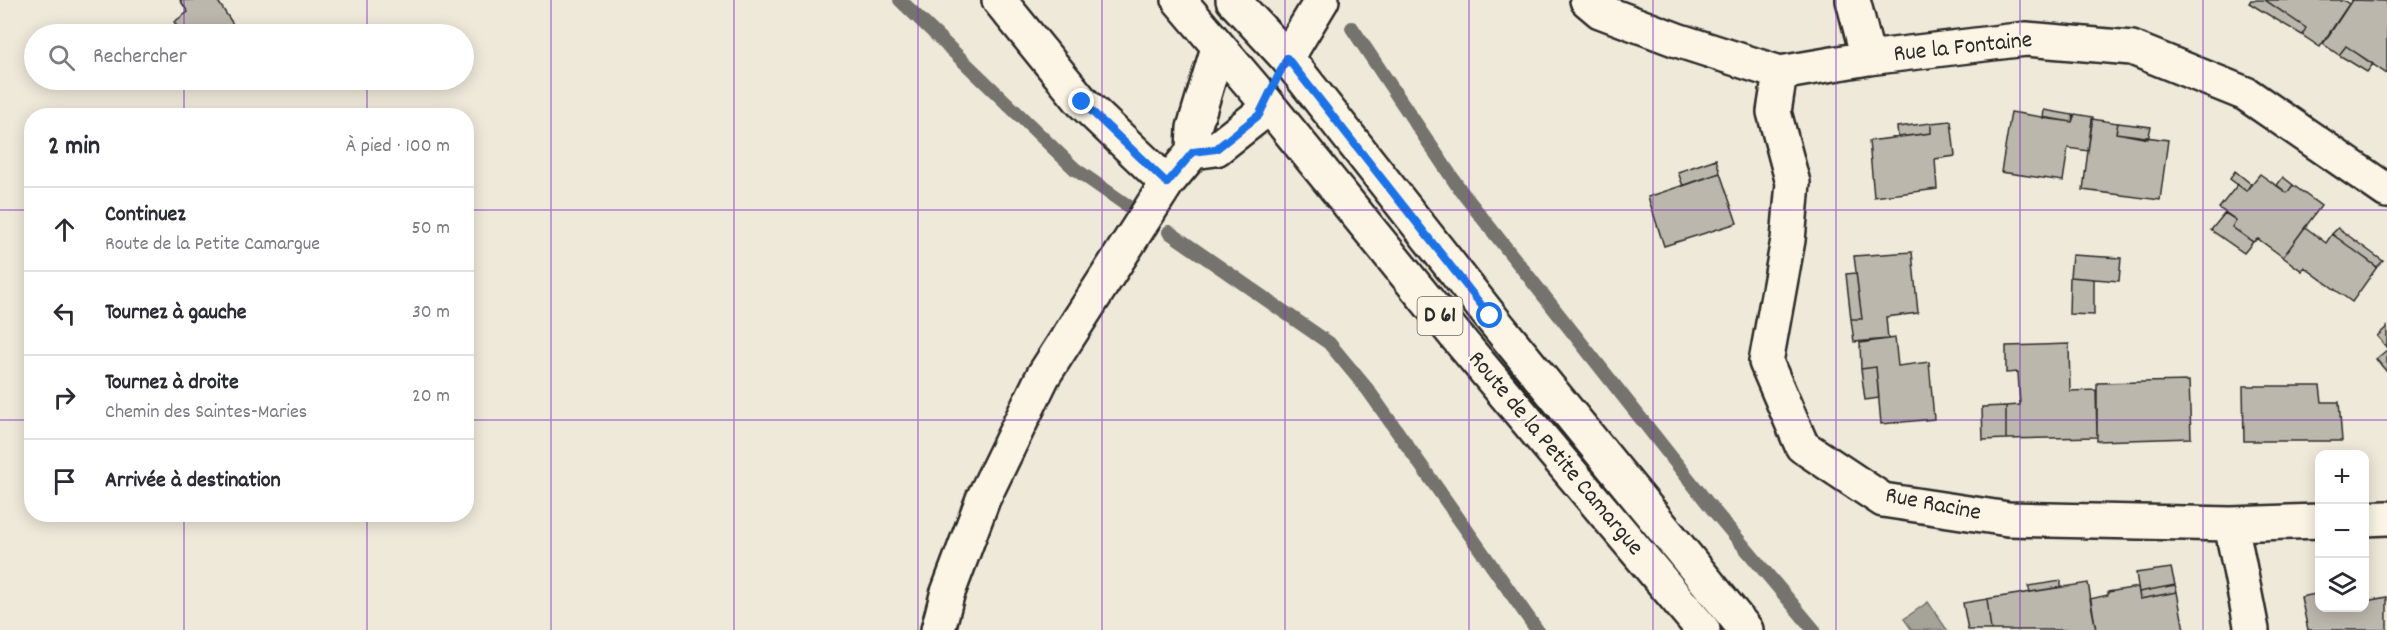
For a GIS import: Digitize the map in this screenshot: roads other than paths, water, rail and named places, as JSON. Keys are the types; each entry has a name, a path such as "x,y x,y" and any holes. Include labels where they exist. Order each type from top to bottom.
{"street":[{"path":"999,0 1082,102 1167,183"},
{"name":"Route de la Petite Camargue","path":"1179,0 1265,101 1455,336 1703,630"},
{"path":"1193,152 1216,149 1259,115 1287,58 1322,0"},
{"name":"Rue la Fontaine","path":"1587,0 1600,11 1677,40 1780,73 1868,58 2026,39 2132,48 2246,94 2387,192"},
{"path":"1853,0 1868,58"},
{"name":"Route de la Petite Camargue","path":"1242,4 1490,316 1746,630"},
{"name":"D 61","path":"1218,48 1242,4"},
{"path":"938,630 947,595 983,499 1043,376 1167,183 1193,152 1194,128 1218,48"},
{"name":"Rue Racine","path":"1780,73 1774,112 1793,183 1788,240 1766,362 1802,446 1883,500 2008,519 2230,524 2315,521"},
{"path":"2369,519 2387,518"},
{"path":"2230,524 2252,630"}],"waterway":[{"path":"900,0 1075,169 1128,206"},
{"path":"1352,28 1461,191 1710,506 1814,630"},
{"path":"1169,232 1329,343 1368,390 1537,630"}]}
